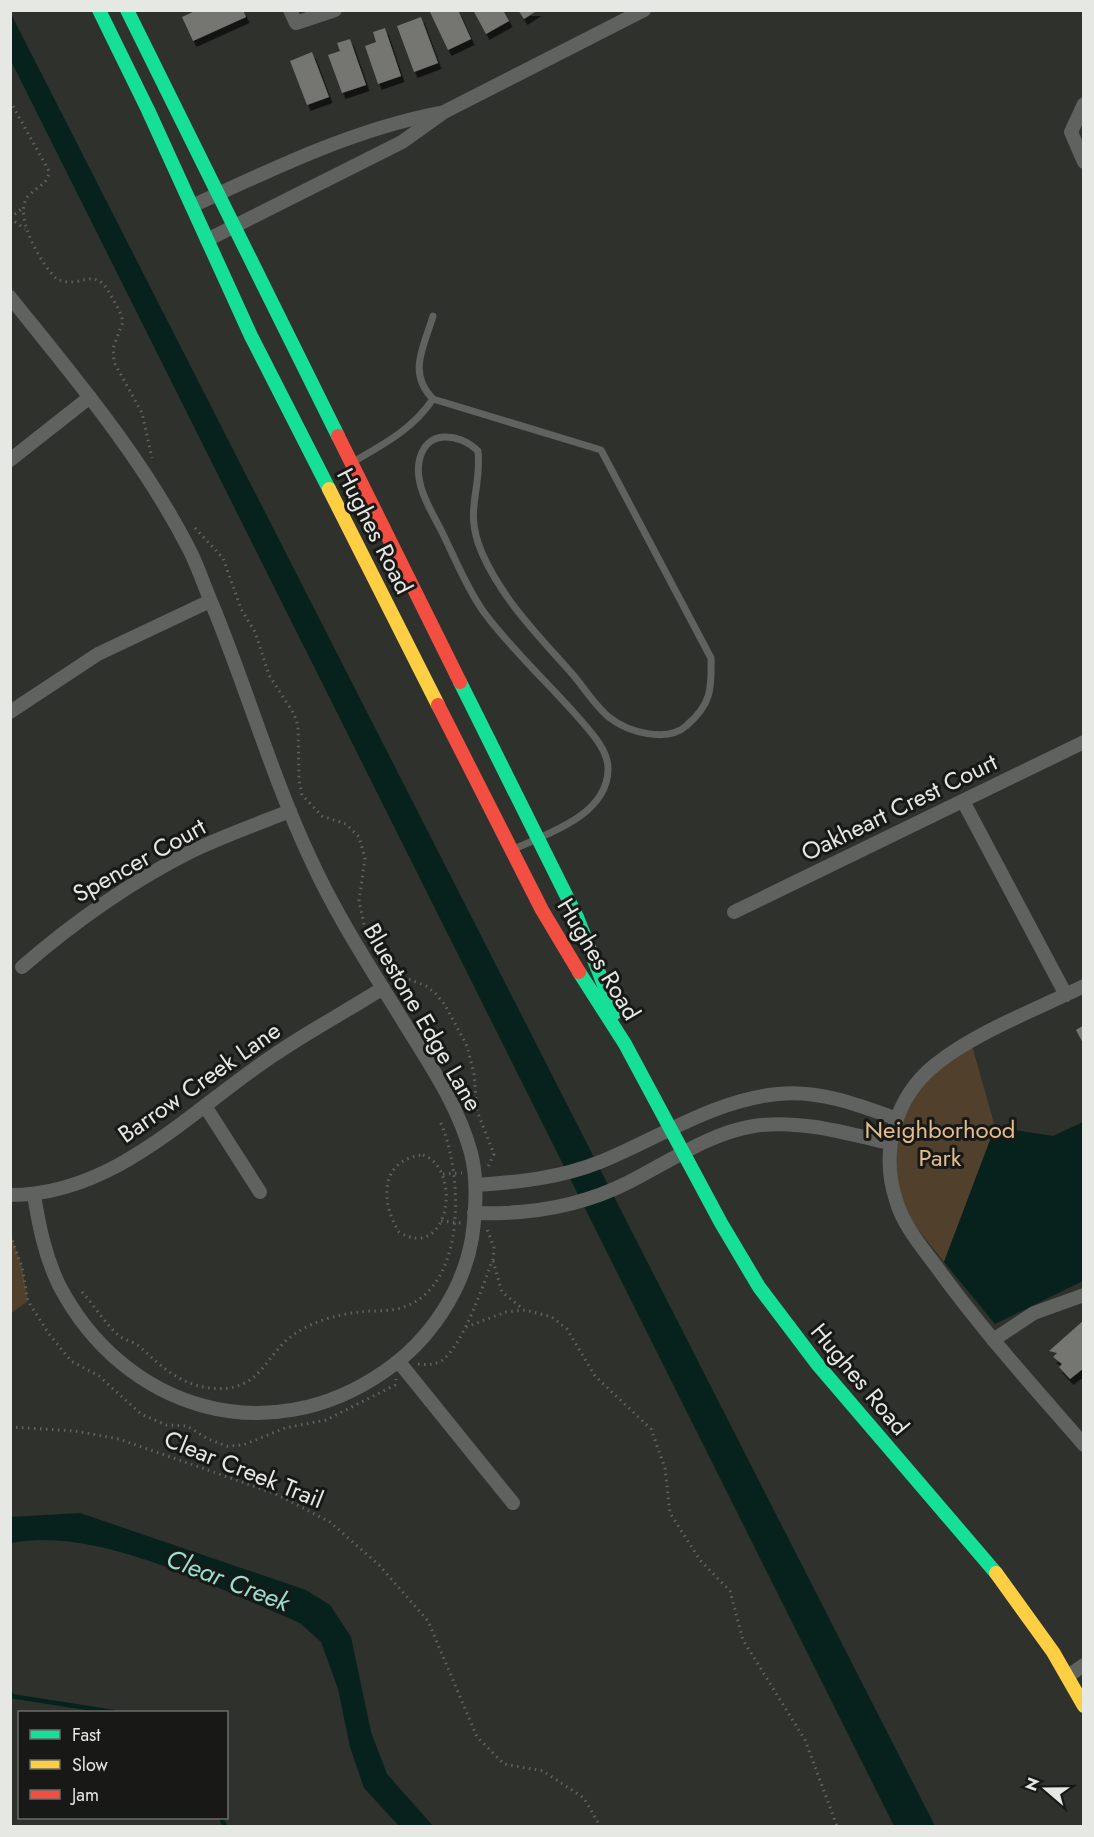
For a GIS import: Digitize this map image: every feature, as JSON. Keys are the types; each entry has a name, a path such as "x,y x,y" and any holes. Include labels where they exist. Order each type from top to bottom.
{"main road":[{"name":"Hughes Road","path":"99,10 256,347 511,850 555,934 634,1059 717,1220 778,1315 843,1398 971,1542 1068,1676 1083,1706"},
{"name":"Hughes Road","path":"127,10 577,917 634,1059"}],"street":[{"path":"290,10 296,23 335,10"},
{"path":"207,240 402,142 444,112 644,10"},
{"path":"1083,104 1071,132 1083,162"},
{"path":"192,206 317,150 395,122 444,112"},
{"name":"Bluestone Edge Lane","path":"10,297 90,397 143,472 189,549 290,811 343,924 451,1100 463,1127 475,1179 471,1244 452,1295 429,1331 399,1362 355,1391 308,1408 263,1414 224,1411 170,1395 123,1365 84,1324 51,1265 39,1230 34,1195"},
{"path":"10,460 90,397"},
{"path":"10,712 98,654 210,601"},
{"name":"Oakheart Crest Court","path":"734,912 1083,742"},
{"path":"963,801 1066,994"},
{"name":"Spencer Court","path":"22,968 74,923 141,880 192,851 290,811"},
{"path":"1083,986 957,1049 933,1066 914,1088 893,1131 889,1169 896,1202 912,1233 993,1340 1083,1445"},
{"name":"Barrow Creek Lane","path":"10,1195 34,1195 93,1180 133,1157 274,1055 382,988"},
{"path":"475,1179 530,1181 584,1168 671,1131 710,1111 748,1098 780,1094 828,1097 893,1131"},
{"path":"205,1106 260,1192"},
{"path":"474,1218 534,1212 574,1204 615,1189 720,1135 754,1126 781,1124 841,1132 893,1131"},
{"path":"993,1340 1034,1312 1083,1294"},
{"path":"399,1362 513,1503"},
{"path":"1068,1676 1083,1665"}],"lane":[{"path":"433,316 417,368 422,387 434,399 601,450 711,658 712,687 702,712 682,729 649,735 610,718 510,603 482,553 473,527 472,500 480,473 478,451 466,440 451,436 436,438 420,453 417,474 428,505 482,610 593,734 608,769 603,792 591,809 511,850"},
{"path":"351,463 397,437 424,412 434,399"}],"path":[{"path":"10,101 49,171 49,177 26,200 23,208 26,230"},
{"path":"23,208 10,218 26,230 57,279 63,282 95,278 105,284 123,322 113,348 114,363 142,413 153,460"},
{"path":"194,525 201,537 223,558 241,609 255,632 269,675 294,714 298,726 299,780 302,795 322,816 346,824 359,837 365,858 359,895 360,917 368,939"},
{"path":"382,961 396,974 426,986 436,994 467,1046 474,1074 477,1111 494,1154 487,1168 475,1179 455,1174 443,1174"},
{"path":"78,1287 118,1335 139,1346 165,1371 194,1385 220,1388 235,1386 262,1372 285,1343 317,1322 358,1312 401,1308 427,1294 442,1269 454,1222 455,1174 449,1144 439,1119"},
{"path":"423,1155 435,1161 443,1174 446,1196 441,1221 430,1237 422,1239 405,1236 399,1232 389,1212 387,1188 393,1169 405,1158 423,1155"},
{"path":"441,1221 454,1222 474,1218"},
{"path":"493,1259 502,1292 525,1310"},
{"path":"465,1327 492,1315 525,1310 552,1317 567,1329 595,1376 651,1430 665,1468 670,1513 700,1560 730,1591 743,1640 806,1740 837,1827"},
{"name":"Clear Creek Trail","path":"10,1427 75,1431 119,1439 276,1494 330,1522 379,1565 428,1621 477,1737 504,1764 543,1771 584,1798 600,1827"}],"green space":[{"name":"Neighborhood Park","path":"971,1042 995,1127 944,1262 896,1202 893,1130 923,1077"},
{"path":"11,1235 22,1267 28,1301 11,1313"}],"water":[{"path":"10,12 935,1826 894,1826 11,61"},
{"path":"1083,1122 1083,1281 995,1324 944,1262 995,1127 1053,1136"},
{"name":"Clear Creek","path":"80,1513 306,1590 330,1605 351,1637 371,1732 387,1774 433,1826 399,1826 364,1788 350,1747 338,1689 321,1642 300,1623 196,1578 120,1552 82,1543 45,1540 11,1543 11,1517"}],"building":[{"path":"197,10 243,10 246,17 193,41 182,17"},
{"path":"458,10 471,39 448,50 430,12"},
{"path":"473,10 503,10 509,21 486,34"},
{"path":"518,10 538,10 524,19"},
{"path":"421,17 438,63 414,72 397,26"},
{"path":"385,28 401,76 378,84 365,46 376,42 373,32"},
{"path":"350,39 366,85 342,93 328,55 340,51 337,43"},
{"path":"312,52 329,97 307,105 290,61"},
{"path":"1084,1025 1084,1045 1076,1030"},
{"path":"1084,1320 1084,1368 1070,1379 1059,1367 1062,1364 1053,1357 1057,1353 1049,1351"}],"waterway":[{"path":"10,1692 11,1696 107,1711"},
{"path":"222,1819 225,1826"}],"traffic: fast":[{"path":"99,10 148,110 251,336 329,489"},
{"path":"127,10 338,436"},
{"path":"460,682 577,917 615,1013"},
{"path":"579,972 625,1044 721,1223 759,1287 818,1365 996,1573"}],"traffic: slow":[{"path":"329,489 438,705"},
{"path":"996,1573 1053,1652 1084,1706"}],"traffic: jam":[{"path":"338,436 460,682"},
{"path":"438,705 542,910 579,972"}]}
